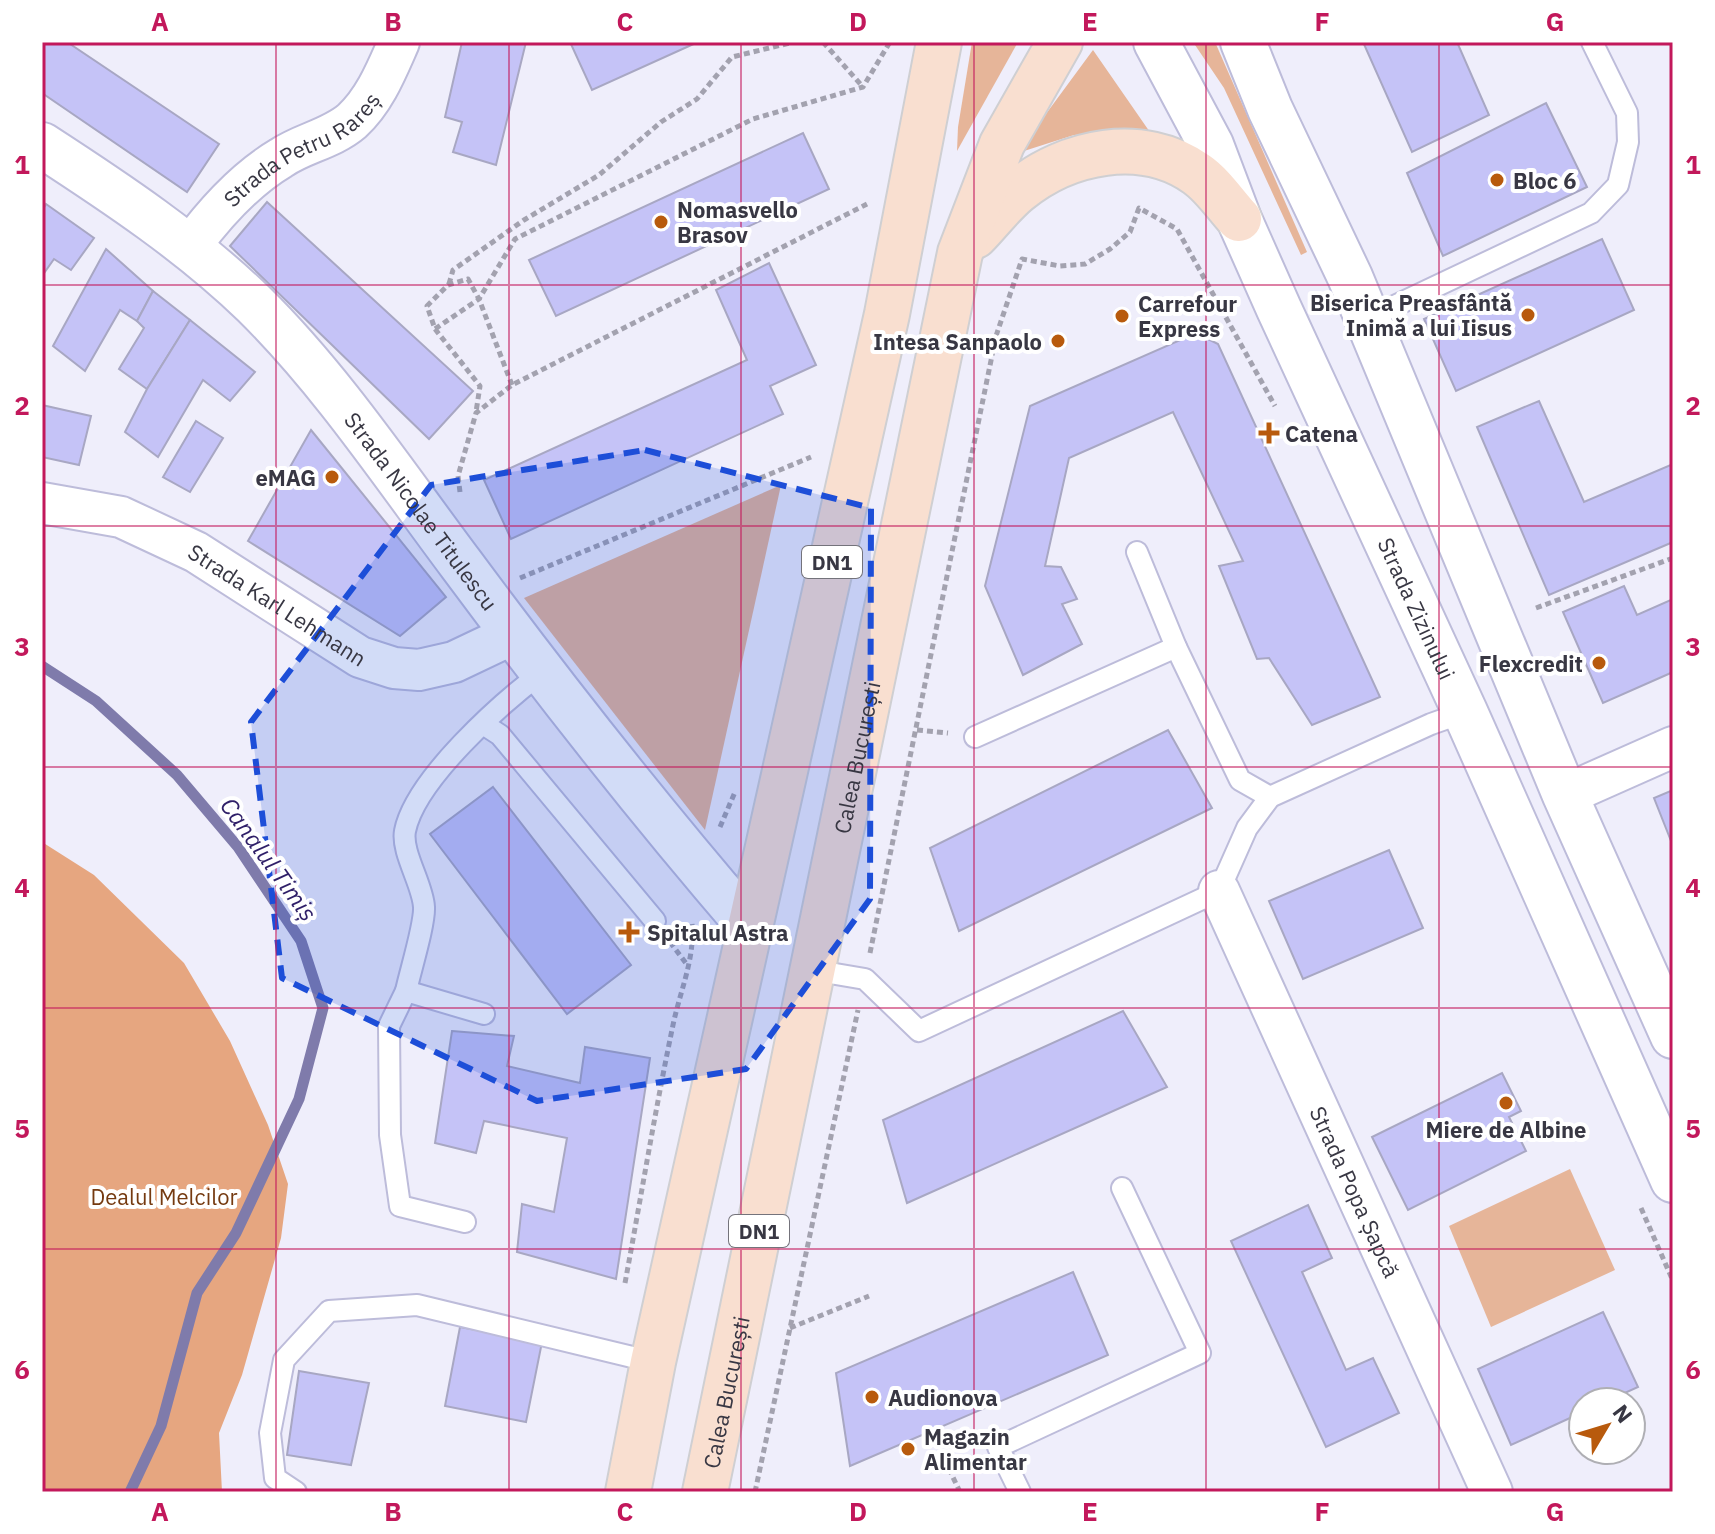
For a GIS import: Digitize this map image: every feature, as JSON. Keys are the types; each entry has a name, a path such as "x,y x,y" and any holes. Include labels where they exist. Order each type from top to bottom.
{"main road":[{"name":"DN1","path":"628,1492 653,1362 887,314 939,42"},
{"name":"Calea București","path":"705,1492 960,253 1002,144 1060,42"},
{"name":"Strada Zizinului","path":"1156,42 1211,145 1239,219 1465,712 1673,1180"},
{"path":"1243,42 1270,109 1350,277 1565,795 1673,1036"},
{"name":"Strada Nicolae Titulescu","path":"42,145 118,194 189,248 253,304 311,367 513,634 691,859 750,927"},
{"path":"960,253 1017,191 1056,166 1096,153 1135,151 1168,159 1198,174 1239,219"}],"street":[{"name":"Strada Petru Rareș","path":"189,248 210,219 256,176 282,156 328,136 352,120 382,82 399,42"},
{"name":"Strada Karl Lehmann","path":"42,503 121,517 196,552 360,657 394,668 419,670 454,662 513,634"},
{"path":"1565,795 1673,747"},
{"name":"Strada Popa Șapcă","path":"1219,891 1492,1492"}],"lane":[{"path":"1367,319 1591,213 1618,185 1628,142 1627,113 1592,42"},
{"path":"1137,552 1176,647 1240,780 1270,797"},
{"path":"975,737 1176,647"},
{"path":"465,1222 400,1206 390,1135 389,1026 406,991 424,908 404,834 413,806 446,763 515,693 543,672"},
{"path":"812,970 865,979 919,1031 1219,891 1247,828 1270,797 1431,724 1465,712"},
{"path":"483,724 500,735 655,921"},
{"path":"406,991 484,1014"},
{"path":"1020,1492 998,1447 1200,1353 1122,1188"},
{"path":"296,1492 275,1478 270,1433 284,1360 329,1311 417,1305 653,1362"}],"path":[{"path":"461,505 458,476 476,413 480,386 435,329 427,306 448,285 453,270 524,220 599,175 661,122 697,99 732,57 794,42"},
{"path":"823,42 863,87"},
{"path":"435,329 479,299 515,239 753,119 863,87 890,42"},
{"path":"476,413 512,385 878,199"},
{"path":"755,1492 865,979 996,336 1022,259 1060,266 1085,264 1130,232 1139,208"},
{"path":"448,285 468,279 479,299 512,385"},
{"path":"509,581 536,573 811,457"},
{"path":"1536,608 1673,558"},
{"path":"790,1328 869,1296"},
{"path":"960,1492 950,1471 998,1447"}],"highlighted area":[{"path":"645,450 871,508 870,899 746,1069 537,1101 282,978 251,722 431,485"}],"shaded area":[{"path":"972,42 1018,42 957,151 958,127"},
{"path":"1193,42 1215,42 1307,252 1301,255 1224,88"},
{"path":"1093,50 1154,138 1110,133 1074,135 1024,151 1040,122"},
{"path":"781,485 705,830 524,598"},
{"path":"1570,1169 1615,1270 1491,1327 1449,1226"}],"green space":[{"name":"Dealul Melcilor","path":"42,842 94,875 184,963 230,1041 268,1125 288,1184 281,1238 242,1375 219,1433 222,1492 42,1492"}],"building":[{"path":"42,42 67,42 219,144 187,192 42,93"},
{"path":"462,42 526,42 496,165 453,152 462,122 445,117"},
{"path":"570,42 698,42 592,90"},
{"path":"1363,42 1457,42 1489,115 1412,152"},
{"name":"Bloc 6","path":"1546,103 1587,187 1443,256 1407,173"},
{"path":"803,133 829,189 556,316 529,260"},
{"path":"267,202 473,391 429,439 230,246"},
{"path":"46,204 94,238 71,270 54,259 42,276 42,211"},
{"name":"Biserica Preasfântă Inimă a lui Iisus","path":"1602,239 1634,310 1456,391 1424,319"},
{"path":"106,249 153,291 137,321 120,310 85,371 53,346"},
{"path":"769,263 816,365 770,386 783,414 511,539 484,480 747,360 716,290"},
{"path":"153,291 190,320 147,389 119,369 144,328 137,321"},
{"path":"190,320 255,372 230,401 203,380 158,457 125,432 147,389"},
{"path":"1196,333 1218,344 1380,697 1312,725 1269,658 1257,659 1219,566 1243,561 1173,412 1069,458 1045,566 1061,567 1077,599 1062,604 1082,644 1023,675 985,586 1030,406"},
{"path":"1539,401 1584,502 1673,464 1673,542 1549,595 1477,427"},
{"path":"42,405 91,416 79,465 42,457"},
{"path":"196,421 223,438 190,492 163,477"},
{"path":"311,430 446,597 400,636 248,541"},
{"path":"1624,586 1637,615 1673,599 1673,672 1603,703 1563,612"},
{"path":"1168,730 1212,808 959,931 930,848"},
{"path":"493,787 631,965 567,1014 430,834"},
{"path":"1673,790 1673,846 1654,798"},
{"path":"1389,850 1423,928 1303,979 1269,901"},
{"path":"1123,1011 1167,1087 907,1203 883,1120"},
{"path":"452,1031 514,1036 507,1066 580,1083 585,1047 650,1058 616,1279 517,1252 522,1204 554,1212 567,1138 484,1121 476,1153 435,1143"},
{"path":"1502,1073 1521,1111 1509,1117 1526,1151 1408,1210 1372,1137"},
{"path":"1308,1205 1332,1258 1302,1272 1346,1370 1373,1358 1399,1413 1326,1447 1231,1241"},
{"path":"1073,1272 1108,1355 850,1466 836,1373"},
{"path":"1603,1312 1638,1386 1567,1386 1567,1419 1511,1445 1478,1369"},
{"path":"460,1327 542,1342 526,1422 445,1406"},
{"path":"299,1371 369,1383 351,1465 287,1455"}],"waterway":[{"name":"Canalul Timiș","path":"42,666 96,701 177,775 238,847 301,941 323,1008 299,1099 236,1233 197,1293 161,1426 130,1492"}],"place":[{"name":"Bloc 6","path":"1497,180"},
{"name":"Nomasvello Brasov","path":"661,222"},
{"name":"Biserica Preasfântă Inimă a lui Iisus","path":"1528,315"},
{"name":"Carrefour Express","path":"1122,316"},
{"name":"Intesa Sanpaolo","path":"1058,341"},
{"name":"Catena","path":"1269,433"},
{"name":"eMAG","path":"332,477"},
{"name":"Flexcredit","path":"1599,663"},
{"name":"Spitalul Astra","path":"629,932"},
{"name":"Miere de Albine","path":"1506,1103"},
{"name":"Audionova","path":"872,1397"},
{"name":"Magazin Alimentar","path":"908,1449"}]}
